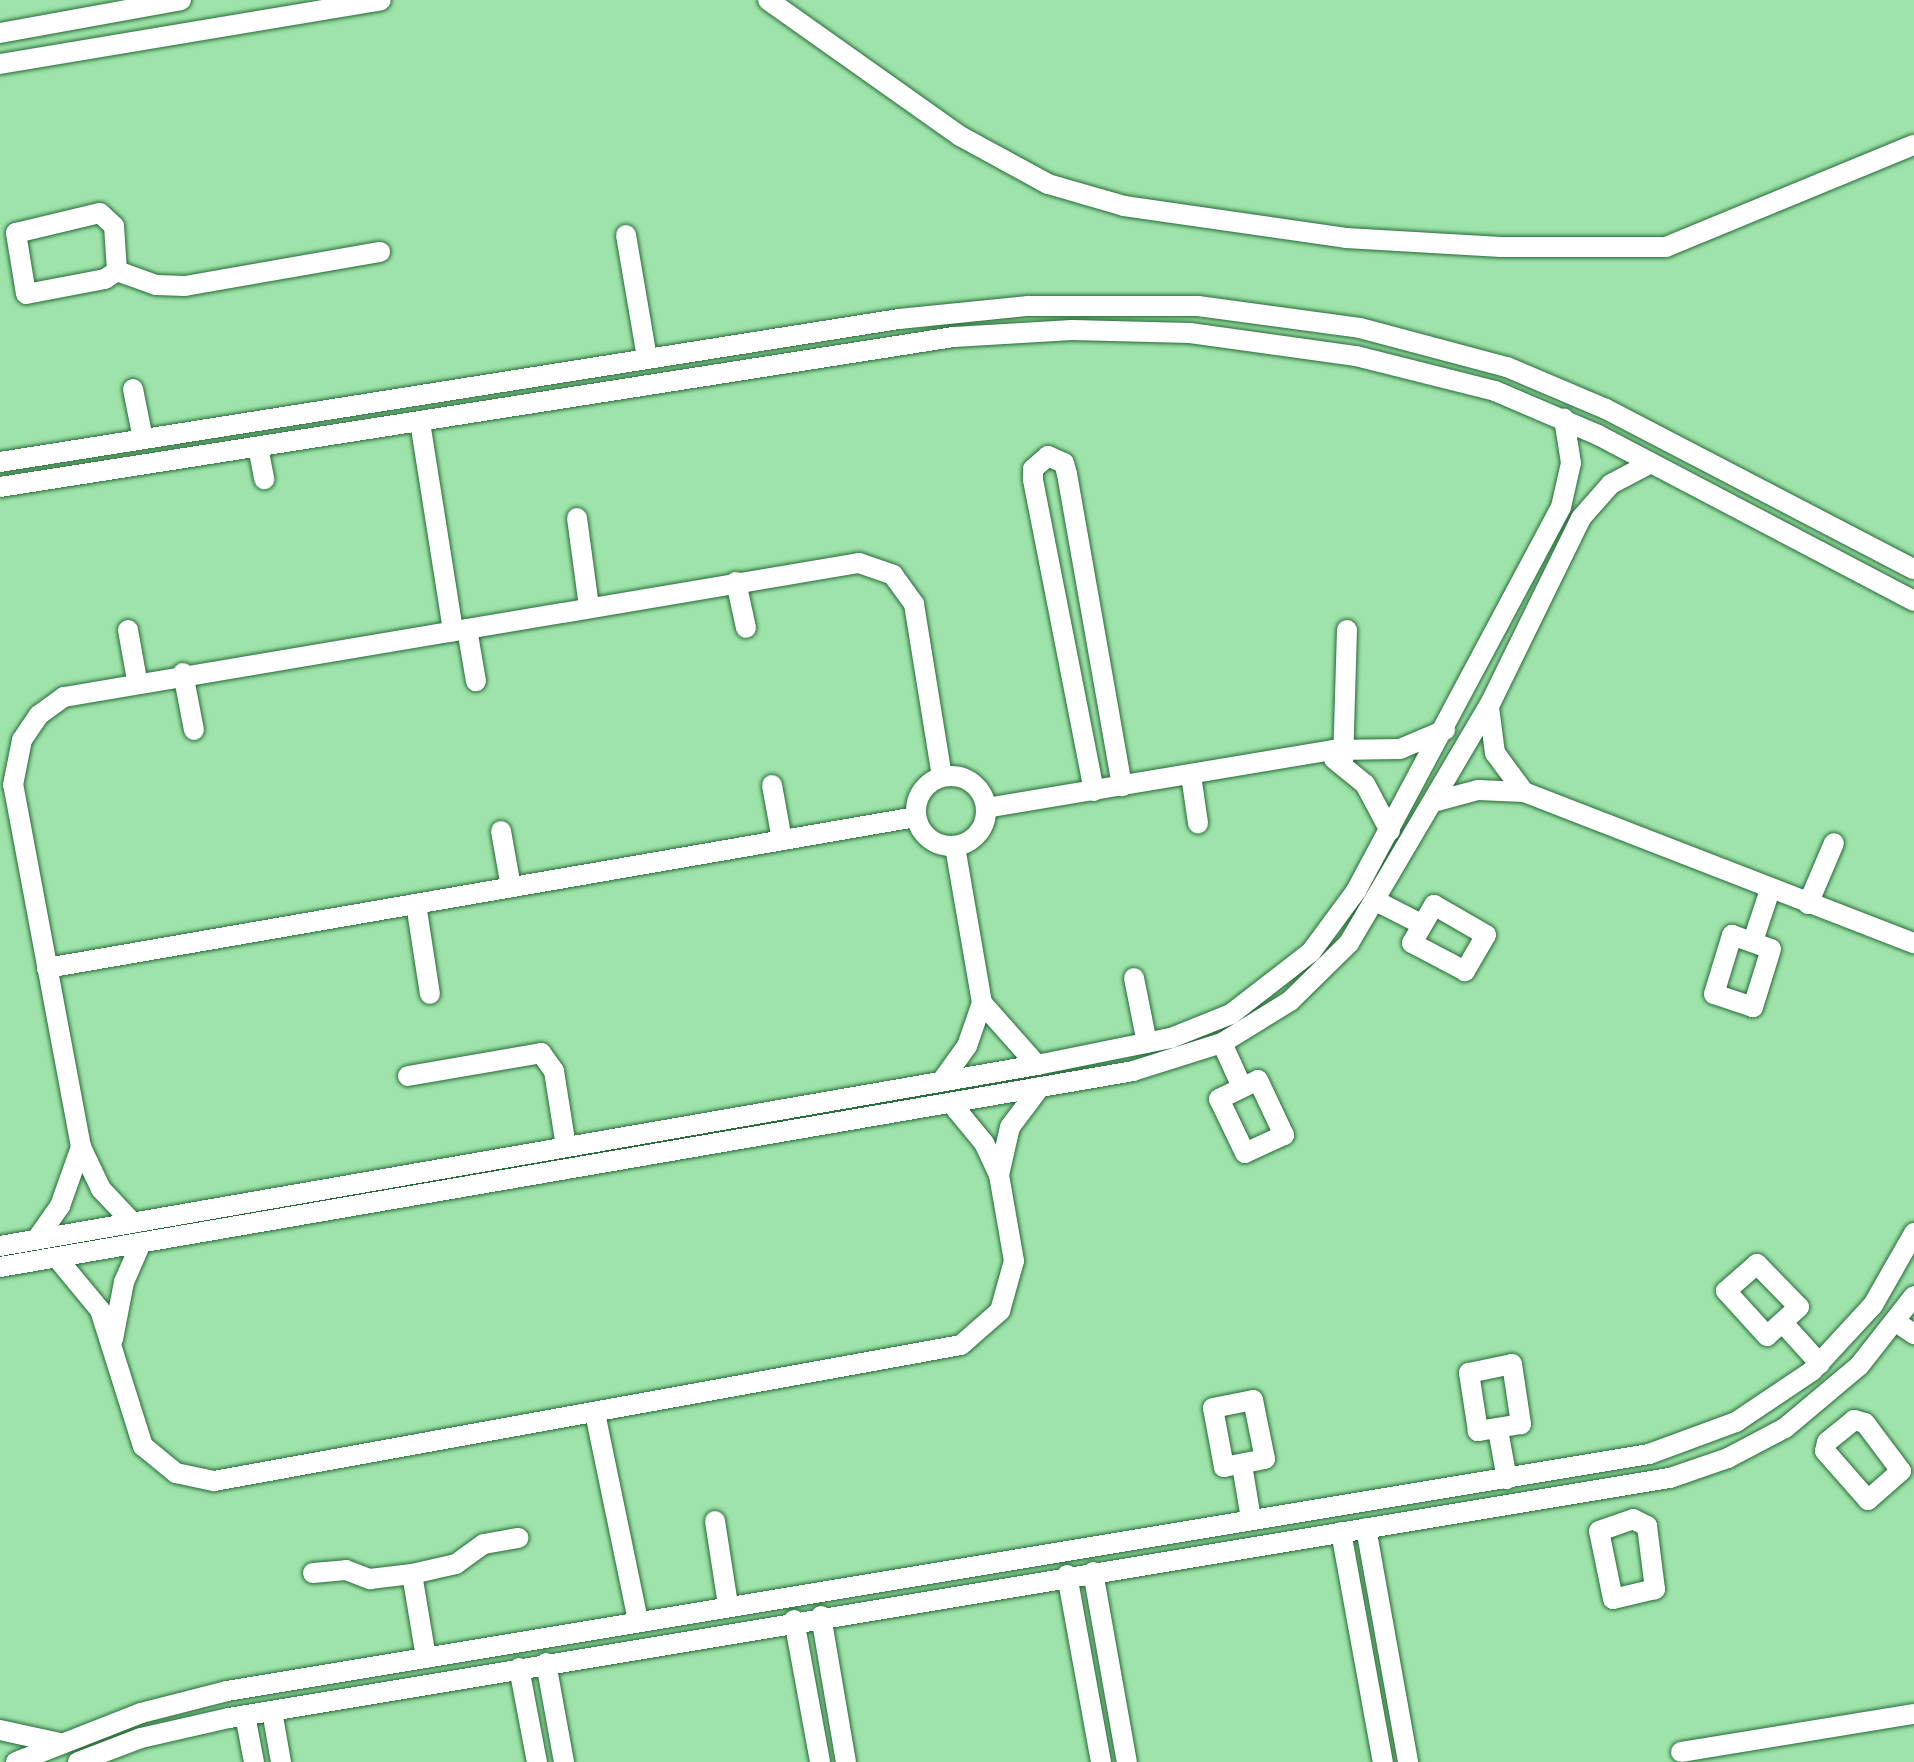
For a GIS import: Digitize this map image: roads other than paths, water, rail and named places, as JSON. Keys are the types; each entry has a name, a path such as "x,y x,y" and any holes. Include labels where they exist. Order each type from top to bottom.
{"street":[{"path":"0,33 181,0"},
{"path":"0,64 381,0"},
{"path":"768,0 960,136 1048,184 1124,206 1346,238 1652,249 1914,145"},
{"path":"117,271 114,226 100,213 8,229 22,289 31,296 117,271 156,285 185,286 380,252"},
{"path":"626,235 647,358"},
{"path":"0,462 647,358 1028,306 1198,306 1331,323 1474,357 1571,392 1914,569"},
{"path":"0,487 954,337 1132,330 1249,339 1403,365 1564,419 1914,601"},
{"path":"704,350 708,376"},
{"path":"133,389 143,439"},
{"path":"0,1246 1037,1065 1147,1043 1231,1014 1293,970 1343,913 1390,831 1561,507 1571,463 1564,419"},
{"path":"420,422 460,630 476,681"},
{"path":"258,447 264,479"},
{"path":"1094,791 1033,479 1033,469 1048,456 1064,463 1067,474 1122,786"},
{"path":"0,1267 1153,1067 1222,1043 1311,983 1378,902 1490,704 1581,518 1611,484 1651,463"},
{"path":"1561,507 1581,518"},
{"path":"577,518 589,607"},
{"path":"133,1223 101,1189 81,1147 15,800 16,754 29,727 50,705 78,691 137,680 859,563 882,568 902,583 914,604 942,776"},
{"path":"736,582 746,628"},
{"path":"128,630 137,680"},
{"path":"1347,630 1343,756 1365,784 1390,831"},
{"path":"183,673 194,730"},
{"path":"1490,704 1495,753 1524,792"},
{"path":"986,808 1319,754 1343,756 1400,749 1445,730"},
{"path":"1191,775 1198,823"},
{"path":"942,776 968,779 986,808 978,833 955,846 930,840 916,817 921,791 942,776"},
{"path":"772,785 782,840"},
{"path":"1433,802 1478,790 1524,792 1770,890 1914,943"},
{"path":"47,968 916,817"},
{"path":"501,831 511,887"},
{"path":"1808,904 1834,843"},
{"path":"941,1082 967,1046 982,1003 955,846"},
{"path":"1753,941 1770,890"},
{"path":"1378,902 1421,924"},
{"path":"416,904 430,994"},
{"path":"1134,978 1147,1043"},
{"path":"982,1003 1037,1065"},
{"path":"1222,1043 1242,1087"},
{"path":"408,1076 541,1053 554,1071 566,1147"},
{"path":"999,1175 1010,1127 1040,1087"},
{"path":"876,1092 880,1114"},
{"path":"57,1258 91,1294 113,1343 143,1446 165,1467 199,1481 595,1413 948,1350 972,1339 1000,1311 1013,1274 999,1175 984,1143 951,1103"},
{"path":"36,1240 65,1197 81,1147"},
{"path":"16,1762 59,1743 183,1701 292,1680 905,1574 1507,1479 1679,1446 1762,1407 1820,1364 1885,1288 1914,1233"},
{"path":"113,1343 124,1282 141,1243"},
{"path":"78,1762 170,1730 245,1715 909,1601 1618,1489 1728,1458 1821,1400 1896,1322 1912,1300 1885,1288"},
{"path":"1896,1322 1914,1334"},
{"path":"1783,1323 1820,1364"},
{"path":"1821,1400 1841,1428"},
{"path":"595,1413 638,1621"},
{"path":"1498,1430 1507,1479"},
{"path":"1242,1465 1251,1519"},
{"path":"1618,1489 1624,1520"},
{"path":"715,1521 728,1605"},
{"path":"1366,1528 1408,1762"},
{"path":"1341,1532 1383,1762"},
{"path":"313,1573 346,1570 370,1579 412,1574 448,1567 484,1544 518,1538"},
{"path":"1093,1572 1127,1762"},
{"path":"412,1574 426,1658"},
{"path":"905,1574 909,1601"},
{"path":"1067,1575 1101,1762"},
{"path":"821,1616 846,1762"},
{"path":"794,1620 820,1762"},
{"path":"546,1663 564,1762"},
{"path":"519,1668 537,1762"},
{"path":"1368,1678 1392,1674"},
{"path":"292,1680 296,1706"},
{"path":"272,1711 281,1762"},
{"path":"1681,1752 1914,1714"},
{"path":"245,1715 254,1762"},
{"path":"1095,1730 1120,1725"},
{"path":"0,1730 59,1743"}]}
